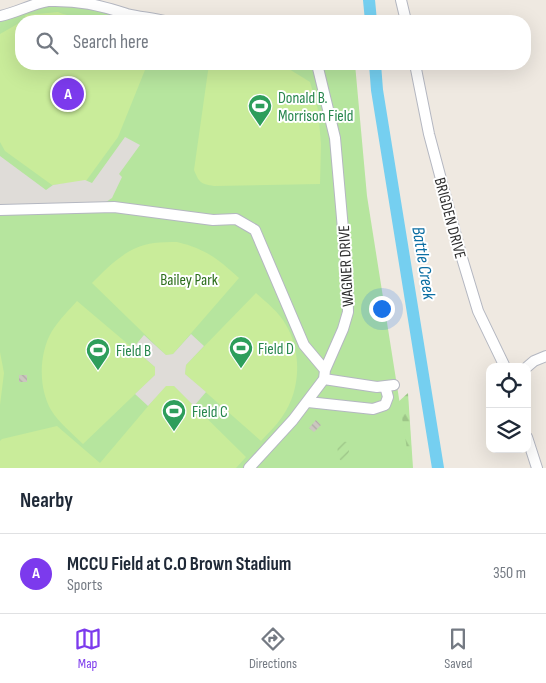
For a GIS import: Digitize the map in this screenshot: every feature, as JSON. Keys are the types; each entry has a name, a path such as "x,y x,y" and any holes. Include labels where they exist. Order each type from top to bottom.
{"street":[{"path":"0,16 24,7 47,2 74,0 84,0 104,5 132,15"},
{"path":"401,0 405,15"},
{"name":"WAGNER DRIVE","path":"249,468 308,402 324,375 337,347 348,312 347,275 335,138 318,70"},
{"name":"BRIGDEN DRIVE","path":"416,70 429,134 462,258 478,311 503,363"},
{"path":"0,210 114,207 213,220 236,219 255,230 304,345 324,375 377,387 390,385 385,405 373,409 308,402"},
{"path":"531,364 546,356"},
{"path":"531,449 537,468"}],"green space":[{"name":"Bailey Park","path":"46,6 83,6 112,15 16,15"},
{"path":"58,12 67,15 26,15"},
{"name":"Bailey Park","path":"15,15 15,70 356,70 367,196 410,468 0,468 0,20"},
{"path":"15,25 15,70 145,70 118,137 86,181 52,185 5,151 0,142 0,34"},
{"name":"Donald B. Morrison Field","path":"208,70 291,70 310,82 318,110 321,144 320,184 214,186 201,182 194,170"},
{"path":"177,242 211,255 239,278 173,354 166,355 92,283 127,252 154,243"},
{"name":"Field D","path":"256,293 283,320 295,347 297,359 296,384 288,407 282,417 261,441 185,374 186,365"},
{"name":"Field B","path":"77,301 155,367 155,375 83,444 54,415 47,401 42,381 43,360 48,340 52,331"},
{"path":"0,352 4,373 0,405"},
{"name":"Field C","path":"166,385 174,386 246,457 236,468 0,468 0,441 2,439 57,426 100,463"},
{"path":"408,393 413,468 379,468 375,423"},
{"path":"340,441 347,442 349,450 348,458 343,461 340,460 337,453 337,446"}],"shaded area":[{"path":"125,137 140,145 119,174 122,177 112,198 106,202 0,206 0,156 46,190 53,185 85,180 92,183"},
{"path":"191,334 204,346 186,365 185,374 206,392 194,406 174,386 166,386 148,406 135,394 155,375 155,367 133,348 144,335 166,355 173,354"}],"building":[{"path":"19,375 27,375 27,382 19,382"},
{"path":"316,420 321,425 314,432 309,428"}],"waterway":[{"name":"Battle Creek","path":"369,0 370,15"},
{"name":"Battle Creek","path":"375,70 377,90 438,468"}],"place":[{"name":"MCCU Field at C.O Brown Stadium","path":"68,94"},
{"name":"Donald B. Morrison Field","path":"260,127"},
{"name":"Field D","path":"241,369"},
{"name":"Field B","path":"98,371"},
{"name":"Field C","path":"174,432"}]}
